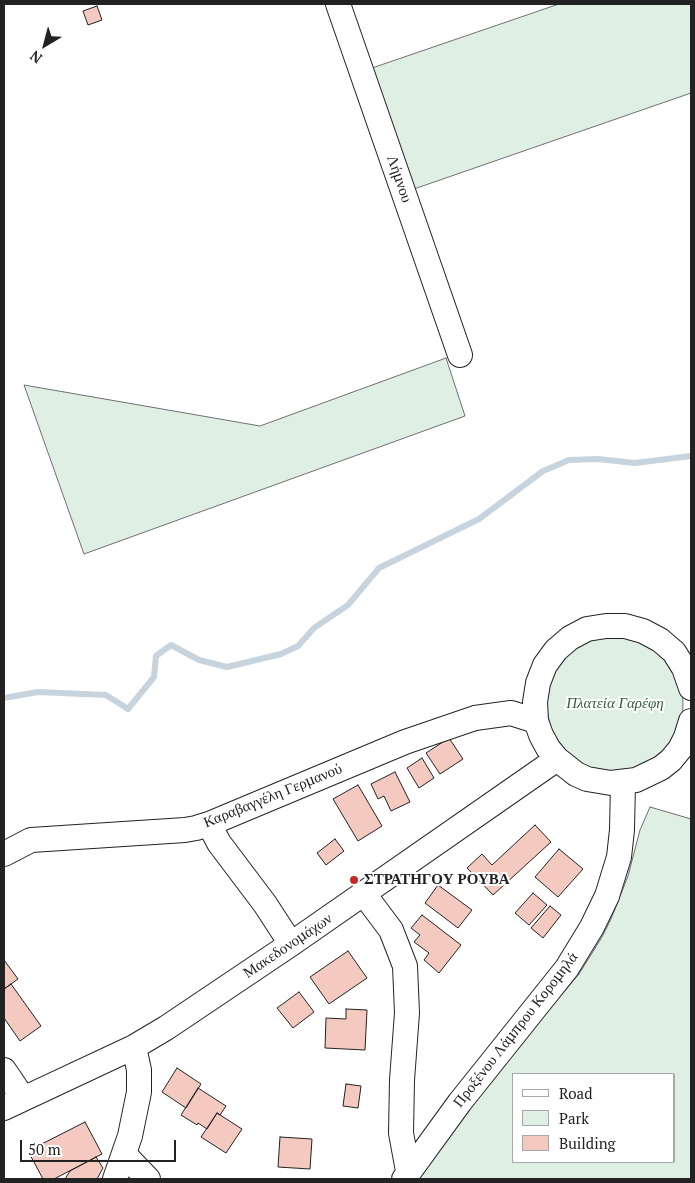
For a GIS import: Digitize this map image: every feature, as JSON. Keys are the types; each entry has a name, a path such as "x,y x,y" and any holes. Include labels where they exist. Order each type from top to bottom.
{"street":[{"name":"Λήμνου","path":"338,4 460,355"},
{"path":"691,688 684,668 674,652 660,640 643,631 625,626 606,626 587,630 570,638 556,650 545,665 538,683 535,702 536,720 541,735 557,759 576,774 587,779 611,783 623,783 649,776 671,760 686,737 691,721"},
{"name":"Καραβαγγέλη Γερμανού","path":"4,854 31,840 185,830 208,824 388,749 474,718 510,713 536,720"},
{"name":"Μακεδονομάχων","path":"13,1103 134,1047 166,1028 364,894 557,759"},
{"name":"Προξένου Λάμπρου Κορομηλά","path":"406,1175 478,1079 567,968 592,927 607,896 619,857 622,830 623,783"},
{"path":"208,824 219,843 265,904 291,944"},
{"path":"364,894 391,930 405,966 407,1014 402,1080 401,1133 406,1175"},
{"path":"115,1179 130,1136 140,1083 134,1047"},
{"path":"4,1070 13,1103"},
{"path":"124,1154 148,1179"}],"green space":[{"path":"559,4 691,4 691,93 414,189 372,68"},
{"path":"446,358 465,416 84,554 24,385 260,426"},
{"name":"Πλατεία Γαρέφη","path":"615,636 641,641 653,647 663,656 672,666 678,678 683,704 678,730 672,742 663,752 653,761 641,767 615,772 589,767 577,761 567,752 558,742 552,730 547,704 552,678 558,666 567,656 577,647 589,641"},
{"path":"650,807 691,819 691,1179 416,1179 495,1074 579,974 611,919 628,876 640,830"}],"building":[{"path":"97,6 102,20 88,25 83,11"},
{"path":"449,738 463,759 440,774 426,753"},
{"path":"422,758 434,778 419,788 407,768"},
{"path":"395,772 410,802 391,811 384,796 378,799 371,784"},
{"path":"358,785 382,826 358,841 333,799"},
{"path":"535,825 551,842 493,895 467,868 482,854 492,865"},
{"path":"335,839 344,851 326,865 317,853"},
{"path":"559,849 583,869 558,897 535,877"},
{"path":"438,885 472,910 458,928 425,903"},
{"path":"533,893 547,905 529,925 515,913"},
{"path":"550,906 561,915 543,938 531,928"},
{"path":"422,915 461,945 439,973 424,960 429,953 414,942 420,935 411,928"},
{"path":"348,951 367,978 329,1004 310,977"},
{"path":"4,960 18,979 4,989"},
{"path":"11,984 41,1026 20,1041 4,1018 4,989"},
{"path":"299,992 314,1012 293,1028 277,1008"},
{"path":"346,1009 367,1010 365,1050 325,1048 326,1018 346,1019"},
{"path":"177,1068 201,1084 186,1108 162,1092"},
{"path":"346,1084 361,1086 358,1108 343,1106"},
{"path":"198,1088 226,1106 220,1115 217,1113 207,1129 181,1115"},
{"path":"217,1113 242,1129 226,1153 201,1137"},
{"path":"85,1122 102,1154 54,1179 43,1179 28,1151"},
{"path":"280,1137 312,1139 310,1169 278,1167"},
{"path":"96,1157 103,1168 97,1179 65,1179 70,1171"}],"waterway":[{"path":"4,698 38,692 106,695 128,709 154,677 156,656 171,645 199,660 227,667 281,654 298,646 314,628 348,605 379,568 479,519 543,471 569,460 598,459 635,463 691,456"}],"place":[{"name":"ΣΤΡΑΤΗΓΟΥ ΡΟΥΒΑ","path":"354,880"}]}
